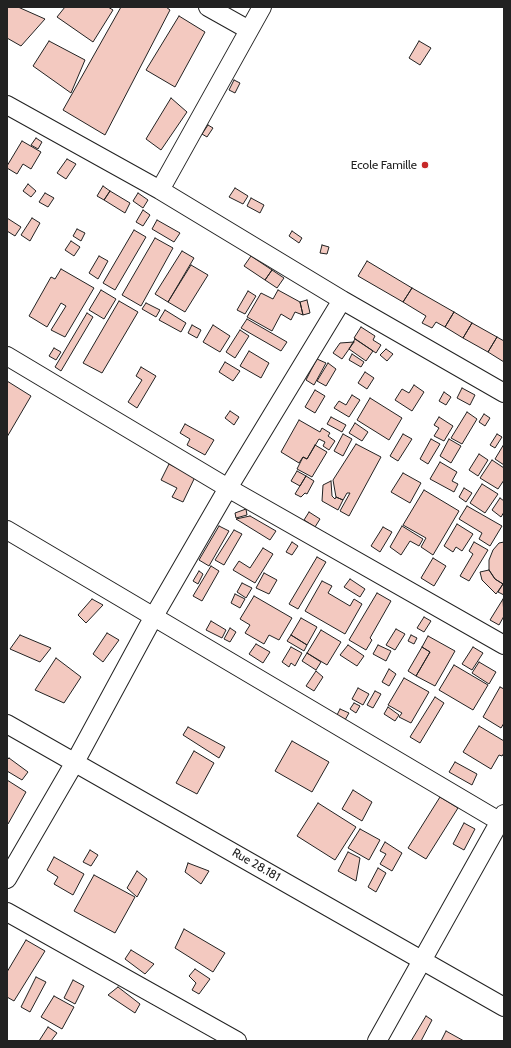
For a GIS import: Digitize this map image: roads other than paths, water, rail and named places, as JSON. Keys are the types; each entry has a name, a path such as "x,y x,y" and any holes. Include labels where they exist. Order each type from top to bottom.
{"street":[{"path":"208,7 249,30"},
{"path":"160,190 262,7"},
{"path":"7,105 160,190 342,300 504,393"},
{"path":"7,879 75,762 154,616 228,488 342,300"},
{"path":"7,356 228,488 504,645"},
{"path":"7,530 503,820 377,1041"},
{"name":"Rue 28.181","path":"7,724 504,1007"},
{"path":"7,912 237,1041"}],"place":[{"name":"Ecole Famille","path":"425,165"}]}
